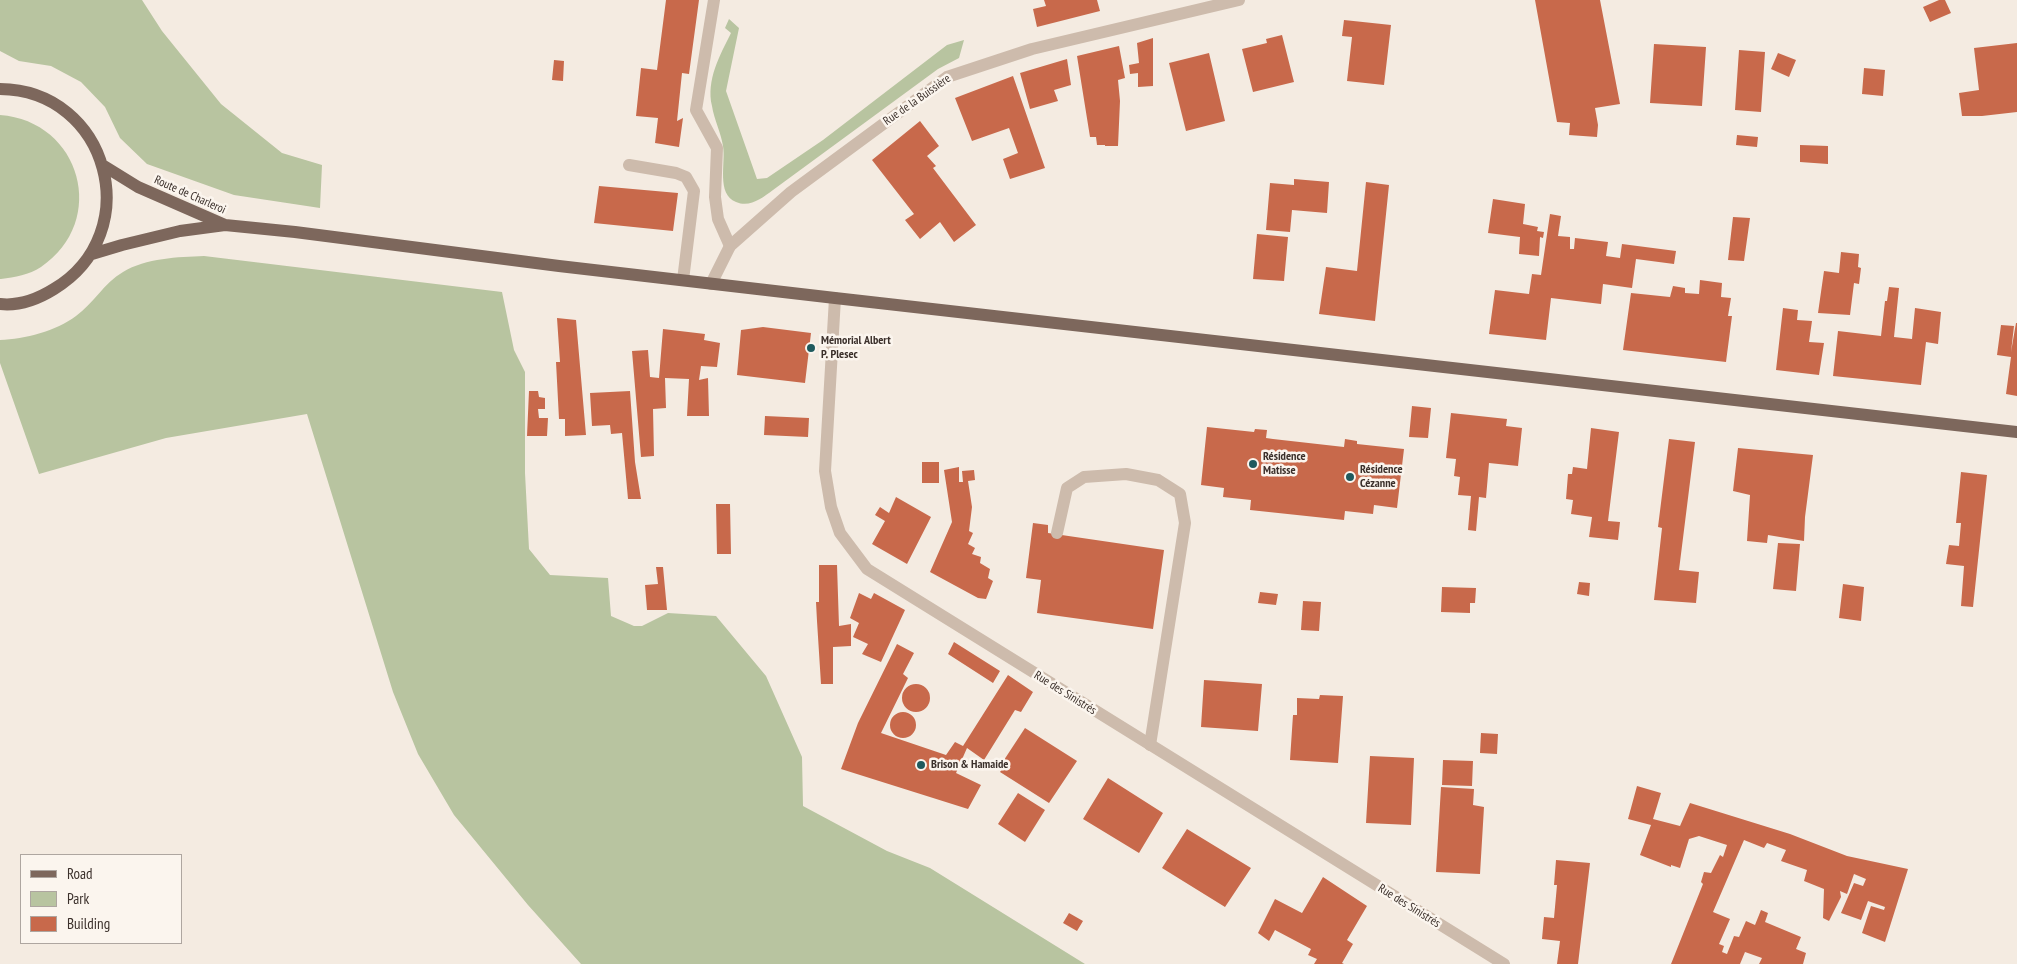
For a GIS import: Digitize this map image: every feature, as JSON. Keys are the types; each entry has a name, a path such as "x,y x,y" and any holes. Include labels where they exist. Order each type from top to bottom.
{"main road":[{"path":"0,304 8,305 41,297 70,280 92,254 102,234 107,212 108,189 104,166 89,136 66,111 36,95 1,88"},
{"name":"Route de Charleroi","path":"104,166 138,187 225,225"},
{"path":"225,225 711,284 2017,432"},
{"name":"Route de Charleroi","path":"92,254 180,231 225,225"}],"street":[{"path":"714,0 696,110 717,148 715,197 718,219 730,246"},
{"name":"Rue de la Buissière","path":"711,284 730,246 791,192 947,77 1032,50 1239,0"},
{"path":"630,165 676,173 686,178 694,191 683,280"},
{"name":"Rue des Sinistrés","path":"835,298 826,471 831,507 840,533 867,569 1504,964"},
{"path":"1056,533 1066,488 1084,477 1126,474 1158,480 1180,494 1185,523 1150,745"}],"green space":[{"path":"0,0 142,0 162,31 221,104 282,153 322,165 320,208 234,195 147,164 120,138 105,107 81,82 51,66 19,61 0,51"},
{"path":"729,19 739,28 726,91 757,179 767,178 823,140 947,45 964,40 959,58 938,69 765,196 751,203 741,204 730,198 724,185 723,146 713,111 711,96 712,77 731,33 725,28"},
{"path":"0,115 28,121 50,135 66,154 76,176 79,200 75,225 62,248 36,270 1,279 0,279"},
{"path":"204,256 502,292 514,350 525,372 525,473 529,549 550,575 608,578 611,616 634,626 642,626 668,613 716,616 766,676 802,757 803,806 887,851 930,868 1085,964 581,964 528,905 454,815 418,754 393,692 307,414 166,438 39,474 0,363 0,340 20,338 59,326 76,316 116,277 132,267 162,259"}],"building":[{"path":"666,0 699,0 689,74 682,73 677,121 683,118 679,147 655,143 658,118 636,116 641,68 657,70"},
{"path":"1044,0 1097,0 1100,11 1037,27 1033,9 1046,6"},
{"path":"1535,0 1600,0 1620,104 1595,108 1598,125 1597,137 1569,135 1570,123 1557,122"},
{"path":"1939,0 1945,0 1951,13 1930,22 1923,7"},
{"path":"1344,20 1391,25 1384,85 1347,81 1352,37 1342,36"},
{"path":"1282,35 1294,82 1253,92 1242,49 1267,43 1266,39"},
{"path":"1153,38 1153,86 1138,87 1138,73 1130,74 1129,65 1139,63 1137,43"},
{"path":"2017,43 2017,112 1962,116 1959,93 1979,90 1974,48"},
{"path":"1654,44 1706,47 1702,106 1650,103"},
{"path":"1119,46 1125,78 1118,80 1120,101 1118,146 1097,145 1096,137 1090,137 1077,56"},
{"path":"1739,50 1765,52 1761,112 1735,110"},
{"path":"1209,53 1225,121 1186,131 1169,63"},
{"path":"1778,53 1796,60 1789,77 1771,69"},
{"path":"1067,59 1071,85 1054,90 1058,101 1030,109 1020,73"},
{"path":"554,60 564,61 563,81 552,80"},
{"path":"1864,68 1885,70 1883,96 1862,94"},
{"path":"1013,76 1045,168 1010,179 1003,159 1018,153 1009,128 972,141 955,98"},
{"path":"920,121 939,146 927,156 936,166 933,168 976,225 954,242 940,222 920,239 905,220 914,214 872,160"},
{"path":"1737,135 1758,137 1757,147 1736,145"},
{"path":"1800,145 1828,146 1828,164 1800,162"},
{"path":"1294,179 1329,182 1327,213 1292,210 1290,232 1266,230 1270,183 1294,185"},
{"path":"1366,182 1389,185 1375,321 1319,314 1326,267 1357,271"},
{"path":"599,186 678,193 673,231 594,223"},
{"path":"1493,199 1525,204 1523,224 1538,227 1537,231 1544,232 1543,238 1540,237 1539,256 1519,254 1520,237 1488,233"},
{"path":"1550,214 1561,216 1558,236 1570,237 1570,249 1574,249 1575,238 1608,242 1606,256 1620,258 1622,244 1676,251 1674,264 1636,259 1632,288 1603,284 1601,304 1551,298 1546,340 1489,334 1495,290 1529,294 1532,274 1541,275"},
{"path":"1733,217 1750,218 1744,261 1728,260"},
{"path":"1257,234 1288,237 1284,281 1253,279"},
{"path":"1841,252 1859,254 1858,267 1861,268 1859,284 1854,283 1850,315 1818,313 1824,271 1839,273"},
{"path":"1700,280 1722,283 1721,297 1731,298 1728,316 1732,316 1726,362 1623,350 1631,293 1670,297 1673,286 1685,288 1685,293 1699,294"},
{"path":"1889,287 1899,288 1894,337 1912,339 1915,308 1941,312 1938,344 1926,342 1921,385 1833,376 1838,331 1881,336 1885,301 1887,301"},
{"path":"1783,308 1798,310 1797,320 1812,321 1809,342 1824,343 1819,375 1776,370"},
{"path":"557,318 576,320 586,435 565,436 565,419 559,419 556,362 560,362"},
{"path":"2016,323 2017,396 2006,394 2011,357 1997,355 2001,325 2014,326 2011,352"},
{"path":"763,327 811,333 805,383 737,375 741,330"},
{"path":"663,329 705,334 704,340 720,343 717,367 701,366 699,380 708,378 709,416 687,416 689,379 665,378 666,408 653,409 654,456 641,457 632,351 648,350 650,377 659,378"},
{"path":"529,391 538,391 539,397 545,398 545,409 538,409 539,418 548,418 547,436 527,436"},
{"path":"630,391 635,462 641,499 628,499 622,433 611,434 610,425 592,426 590,393"},
{"path":"1412,406 1431,408 1428,438 1409,437"},
{"path":"1451,413 1507,419 1506,426 1522,428 1518,466 1489,463 1486,498 1479,497 1476,531 1468,530 1471,496 1458,495 1460,477 1454,476 1456,459 1446,458"},
{"path":"765,416 809,418 808,437 764,435"},
{"path":"1207,427 1254,432 1255,429 1267,430 1266,438 1344,447 1345,439 1357,441 1357,444 1404,449 1397,508 1374,505 1373,514 1345,511 1344,520 1250,510 1251,500 1223,497 1224,488 1201,485"},
{"path":"1591,428 1619,432 1608,521 1620,522 1618,540 1589,537 1592,517 1571,514 1573,500 1566,499 1568,474 1572,474 1573,467 1587,469"},
{"path":"1669,439 1695,442 1679,570 1699,572 1696,603 1654,600 1662,528 1658,527"},
{"path":"1738,448 1813,455 1805,517 1804,541 1768,535 1767,543 1747,541 1750,495 1733,491"},
{"path":"922,462 939,462 939,483 922,483"},
{"path":"959,467 959,482 963,482 962,471 974,470 975,480 968,481 972,507 969,531 973,533 968,544 975,548 972,554 981,557 980,563 990,569 988,578 993,581 986,599 978,598 930,572 952,522 944,470"},
{"path":"1961,472 1987,475 1973,607 1961,606 1964,566 1946,564 1949,545 1959,546 1961,523 1956,523"},
{"path":"896,497 931,517 907,564 872,544 885,521 875,515 880,507 889,513"},
{"path":"716,504 730,504 731,554 717,554"},
{"path":"1033,523 1048,525 1048,533 1164,550 1153,629 1037,613 1041,580 1026,578"},
{"path":"1778,543 1800,544 1796,591 1773,589"},
{"path":"819,565 837,565 839,626 851,624 851,646 833,647 833,684 821,684 816,602 819,602"},
{"path":"656,567 663,567 667,610 647,610 645,585 658,584"},
{"path":"1579,582 1590,583 1589,596 1577,594"},
{"path":"1843,584 1864,587 1861,621 1839,618"},
{"path":"1442,587 1476,588 1475,603 1470,603 1470,613 1441,612"},
{"path":"1260,592 1278,594 1276,605 1258,603"},
{"path":"859,593 871,599 874,593 905,610 881,662 862,654 868,644 853,637 859,623 850,618"},
{"path":"1303,601 1321,602 1319,631 1301,630"},
{"path":"954,642 1000,671 993,683 948,654"},
{"path":"897,644 914,653 903,674 908,678 881,733 946,755 955,742 963,746 1008,675 1033,692 1021,712 1015,710 984,760 967,748 956,773 981,785 968,809 841,769 858,723"},
{"path":"1204,680 1262,684 1258,731 1201,727"},
{"path":"916,684 926,688 930,698 926,708 916,712 906,708 902,698 906,688"},
{"path":"1320,695 1343,696 1338,763 1290,760 1293,715 1297,715 1297,698 1319,699"},
{"path":"903,712 912,716 916,725 912,734 903,738 894,734 890,725 894,716"},
{"path":"1025,728 1077,761 1049,803 1000,772 1007,762 1004,760"},
{"path":"1481,733 1498,734 1497,754 1480,753"},
{"path":"1370,756 1414,758 1411,825 1366,823"},
{"path":"1443,760 1473,761 1472,786 1442,785"},
{"path":"1108,778 1163,813 1139,853 1083,819"},
{"path":"1637,786 1661,793 1653,819 1680,826 1690,803 1790,834 1847,856 1908,869 1885,942 1862,933 1871,906 1884,910 1885,907 1868,901 1861,920 1841,913 1854,883 1863,886 1866,879 1854,874 1847,894 1840,891 1841,897 1829,921 1823,918 1824,889 1804,881 1807,870 1781,861 1786,850 1767,843 1764,848 1744,840 1713,912 1730,919 1719,944 1724,946 1722,952 1727,954 1734,936 1739,937 1746,921 1755,925 1761,910 1768,913 1765,922 1801,937 1796,949 1806,953 1803,964 1759,964 1762,958 1745,952 1740,964 1671,964 1703,884 1701,882 1704,872 1711,873 1720,855 1723,857 1727,845 1699,836 1689,839 1680,868 1671,865 1671,867 1640,855 1651,825 1628,819"},
{"path":"1441,787 1474,789 1473,805 1484,807 1480,874 1436,872"},
{"path":"1018,793 1045,810 1025,842 998,824"},
{"path":"1187,829 1251,868 1225,907 1162,868"},
{"path":"1556,860 1590,863 1578,964 1557,964 1560,941 1542,939 1544,917 1554,918 1557,885 1554,885"},
{"path":"1323,877 1367,906 1347,940 1353,944 1342,963 1344,964 1314,964 1317,959 1308,955 1311,949 1275,930 1269,941 1258,933 1275,899 1302,913"},
{"path":"1069,913 1083,921 1077,931 1063,923"}],"place":[{"name":"Mémorial Albert P. Plesec","path":"811,348"},
{"name":"Résidence Matisse","path":"1253,464"},
{"name":"Résidence Cézanne","path":"1350,477"},
{"name":"Brison & Hamaide","path":"921,765"}]}
